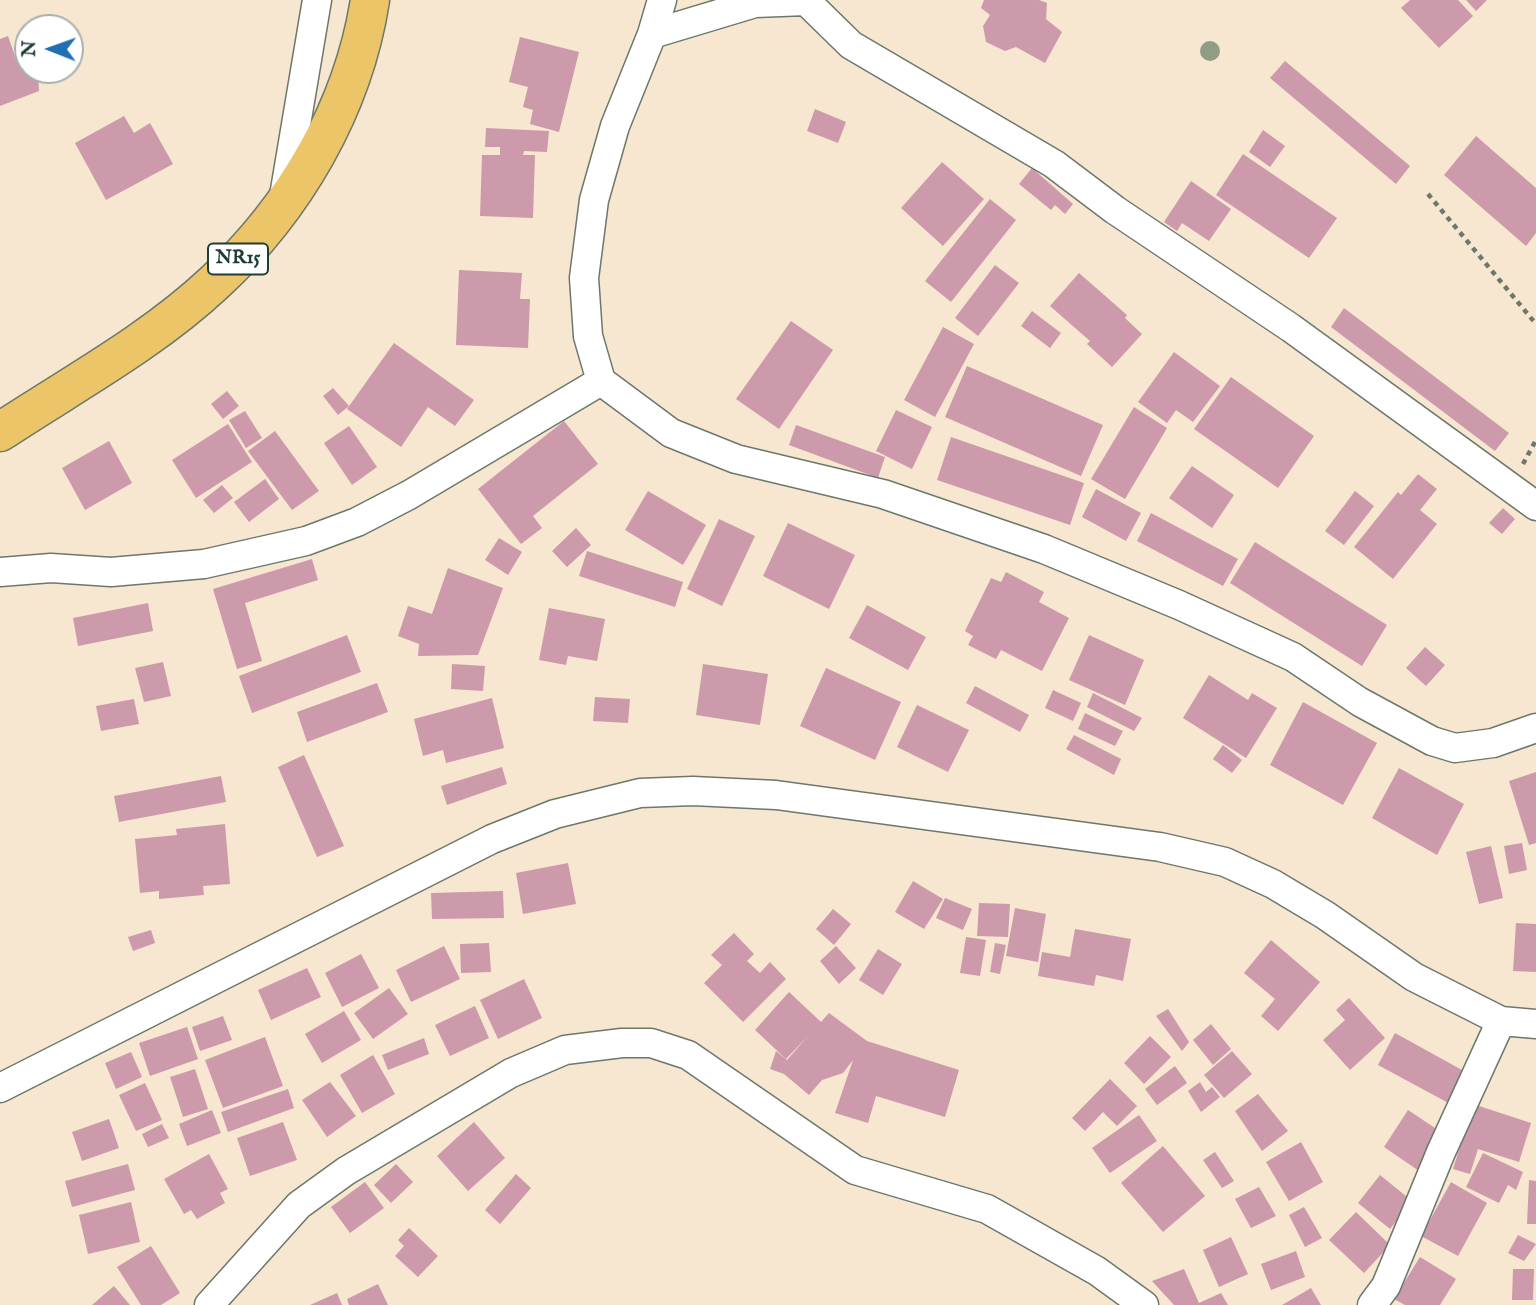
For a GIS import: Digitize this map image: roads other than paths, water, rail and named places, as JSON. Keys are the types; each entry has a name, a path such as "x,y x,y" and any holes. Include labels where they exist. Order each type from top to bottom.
{"highway":[{"name":"NR15","path":"0,432 170,320 214,284 283,205 325,139 343,100 357,63 369,0"}],"street":[{"path":"283,205 317,0"},
{"path":"662,0 652,34 615,126 594,200 584,278 588,336 601,381 671,433 723,454 883,494 1044,549 1117,582 1179,605 1293,657 1360,702 1432,741 1455,748 1480,745 1536,728"},
{"path":"652,34 755,3 805,0 851,45 1054,164 1115,210 1290,327 1536,506"},
{"path":"0,572 51,568 111,572 204,564 306,541 357,522 409,495 601,381"},
{"path":"0,1088 492,839 555,814 640,793 693,791 776,795 1160,847 1225,862 1273,884 1315,909 1414,977 1501,1020 1536,1024"},
{"path":"1372,1305 1385,1286 1441,1152 1501,1020"},
{"path":"209,1305 299,1205 394,1141 510,1073 565,1049 651,1043 688,1055 855,1170 987,1209 1097,1271 1144,1305"}]}
